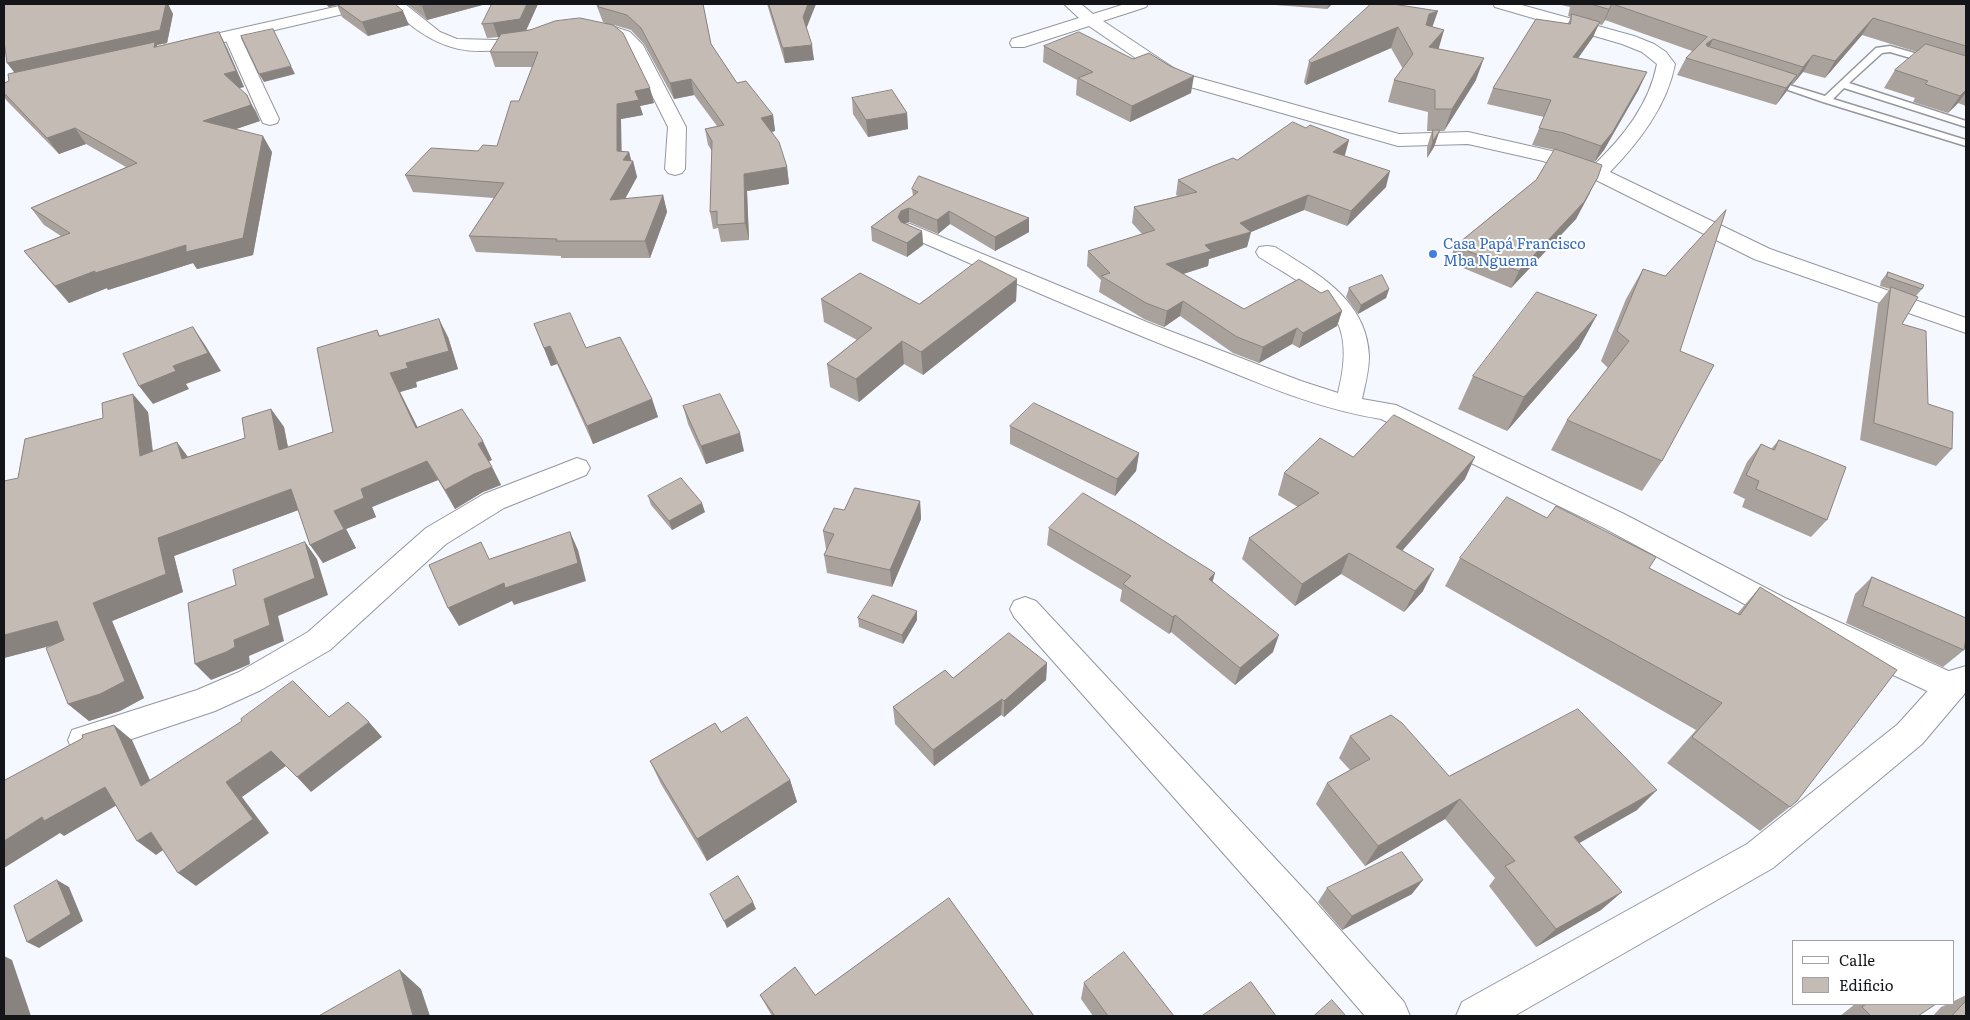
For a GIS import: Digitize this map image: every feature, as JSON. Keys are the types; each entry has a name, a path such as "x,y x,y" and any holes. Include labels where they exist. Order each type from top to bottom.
{"street":[{"path":"175,48 367,4"},
{"path":"395,4 435,36 454,44 482,46 505,44 528,39 546,32"},
{"path":"1072,4 1091,20 1175,77 1398,140 1468,138 1549,156 1597,173 1762,254 1966,326"},
{"path":"1018,43 1140,4"},
{"path":"1501,4 1628,40 1648,48 1660,56 1666,64 1666,72 1650,107 1624,147 1597,173"},
{"path":"570,27 583,26 609,30 624,35 635,45 677,127 675,168"},
{"path":"232,36 270,119"},
{"path":"910,230 1146,330 1292,387 1348,405 1387,411 1614,520 1774,606 1958,683 1910,734 1760,856 1476,1016"},
{"path":"1267,252 1327,290 1344,308 1353,328 1357,357 1348,405"},
{"path":"64,751 89,737 204,701 250,681 319,640 436,536 494,501 577,468"},
{"path":"1025,609 1299,911 1390,1016"}],"lane":[{"path":"1826,100 1879,50 1883,49 1890,49 1966,71"},
{"path":"1760,79 1966,143"},
{"path":"1842,84 1966,124"}],"building":[{"path":"4,4 166,4 160,30 7,63 4,41"},
{"path":"337,4 395,4 403,11 362,22"},
{"path":"492,4 527,4 520,19 482,24"},
{"path":"598,4 703,4 711,44 737,83 746,81 773,115 761,118 779,142 787,167 744,174 745,223 717,225 717,211 710,212 712,141 705,129 724,125 691,79 670,83 641,28 627,15 599,7"},
{"path":"769,4 808,4 803,17 812,45 783,48"},
{"path":"1371,4 1393,4 1438,11 1429,14 1426,25 1444,30 1429,47 1484,58 1452,109 1435,109 1435,90 1394,80 1413,54 1398,27 1311,63 1309,61"},
{"path":"1591,4 1612,4 1609,9"},
{"path":"1613,4 1966,4 1966,46 1873,18 1835,61 1813,55 1803,67 1713,39 1706,44 1707,46 1797,75 1786,88 1686,58 1707,37"},
{"path":"1572,14 1600,22 1573,57 1647,72 1612,133 1601,146 1564,133 1539,128 1551,100 1493,88 1536,19 1570,24"},
{"path":"580,18 613,25 623,33 650,88 635,91 639,100 617,104 617,151 629,152 623,160 633,161 610,200 663,195 645,241 556,241 557,239 469,236 504,183 405,175 431,148 478,151 483,145 497,146 511,101 519,101 538,52 490,52 501,34 530,30 555,21"},
{"path":"273,29 291,66 259,74 241,36"},
{"path":"219,32 236,71 224,74 247,95 251,105 203,121 263,136 243,238 186,252 186,245 95,273 95,271 55,286 24,251 70,233 31,208 137,163 75,128 47,138 4,93 4,83 9,81 8,74 155,42 154,47"},
{"path":"1079,32 1133,59 1149,53 1170,66 1194,76 1132,106 1078,78 1093,72 1044,46"},
{"path":"1926,44 1966,56 1966,90 1960,96 1925,84 1928,81 1895,70"},
{"path":"892,90 907,113 866,120 852,98"},
{"path":"1293,122 1306,128 1310,125 1349,140 1333,152 1390,171 1351,211 1308,195 1240,223 1251,232 1205,245 1211,251 1166,264 1244,309 1299,279 1321,293 1328,290 1342,311 1303,333 1297,328 1263,347 1237,337 1183,301 1167,311 1146,303 1101,276 1110,273 1088,251 1155,230 1134,207 1197,192 1178,180 1233,158 1237,160"},
{"path":"1433,130 1440,130 1433,141"},
{"path":"1555,149 1602,165 1598,177 1584,202 1519,271 1455,246 1536,180"},
{"path":"919,176 1029,218 995,237 949,211 937,220 909,208 901,211 898,217 901,222 922,231 907,243 871,227 918,192 912,189"},
{"path":"1726,210 1680,351 1714,365 1662,461 1567,420 1629,341 1617,331 1643,269 1665,276"},
{"path":"979,260 1017,279 921,352 902,341 856,379 827,364 872,328 821,299 860,273 919,304"},
{"path":"1888,272 1924,285 1922,289 1887,277"},
{"path":"1382,275 1389,289 1361,305 1349,288"},
{"path":"1891,287 1918,297 1902,324 1926,331 1928,404 1953,412 1952,449 1874,423"},
{"path":"1537,292 1597,315 1524,397 1473,376"},
{"path":"570,313 586,348 620,337 652,399 587,426 550,346 544,348 534,324"},
{"path":"439,319 449,351 406,363 408,368 390,373 416,428 462,409 483,441 478,444 492,467 474,474 445,490 427,461 361,489 364,498 334,511 344,529 310,545 291,489 158,538 166,574 93,603 125,681 100,694 68,704 46,648 64,640 57,621 4,635 4,481 18,478 25,439 103,418 102,403 133,394 140,456 177,442 182,459 245,438 242,418 271,409 279,450 333,432 317,348 377,330 379,336"},
{"path":"193,327 208,353 173,366 176,371 139,386 123,354"},
{"path":"720,394 740,433 701,446 683,406"},
{"path":"1034,403 1139,453 1117,479 1010,426"},
{"path":"1394,415 1475,457 1396,547 1434,569 1415,591 1349,553 1302,584 1249,538 1319,493 1284,473 1320,438 1353,457"},
{"path":"1779,440 1846,467 1827,520 1756,489 1759,481 1746,475 1761,444 1774,450"},
{"path":"681,478 702,503 669,521 648,496"},
{"path":"855,488 920,501 890,570 824,555 834,534 823,531 834,508 844,510"},
{"path":"1083,493 1215,573 1209,579 1279,635 1240,668 1175,615 1173,617 1123,584 1131,576 1049,528"},
{"path":"1507,497 1547,518 1556,506 1656,557 1649,568 1740,615 1760,587 1897,670 1797,801 1790,807 1692,737 1722,703 1460,558"},
{"path":"570,532 578,563 505,588 504,583 448,608 429,565 481,542 489,559"},
{"path":"305,542 315,578 264,599 270,625 234,640 235,647 226,652 195,664 188,603 236,585 233,570"},
{"path":"1872,577 1966,618 1964,650 1863,606"},
{"path":"873,595 917,611 902,635 858,618"},
{"path":"1009,633 1047,663 1004,701 1002,699 933,750 893,707 945,670 953,678"},
{"path":"293,681 329,717 348,702 369,722 297,777 271,751 226,782 253,819 178,873 151,832 137,841 105,787 44,821 42,817 4,841 4,778 5,780 83,738 82,735 114,725 141,786 242,721 241,719"},
{"path":"1578,709 1657,790 1574,837 1622,892 1556,929 1505,866 1515,861 1460,799 1378,846 1327,783 1370,759 1350,736 1391,715 1402,723 1449,776"},
{"path":"747,717 790,780 697,839 650,761 715,723 721,732"},
{"path":"1402,852 1423,880 1352,916 1327,888"},
{"path":"738,876 753,902 724,921 710,894"},
{"path":"57,880 71,914 27,942 14,906"},
{"path":"949,898 1034,1016 775,1016 760,995 795,967 815,995"},
{"path":"1124,952 1174,1016 1108,1016 1084,983"},
{"path":"400,970 413,1016 319,1016"},
{"path":"1251,982 1276,1016 1202,1016"},
{"path":"1332,1000 1346,1016 1314,1016"},
{"path":"1966,1001 1966,1016 1952,1016"},
{"path":"1865,1005 1934,1005 1918,1016 1871,1016 1862,1007"}],"place":[{"name":"Casa Papá Francisco Mba Nguema","path":"1433,254"}]}
